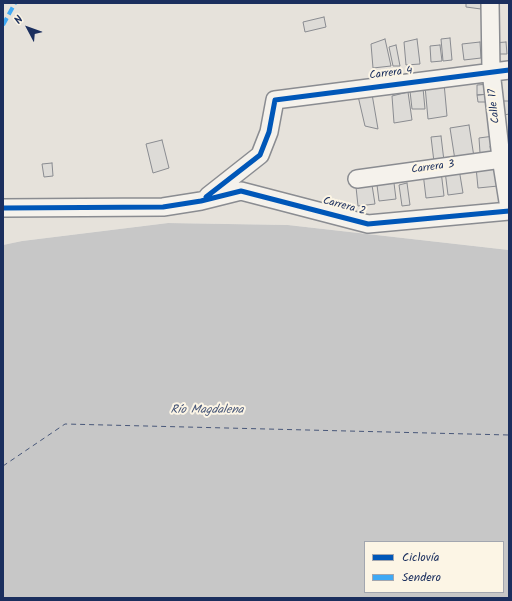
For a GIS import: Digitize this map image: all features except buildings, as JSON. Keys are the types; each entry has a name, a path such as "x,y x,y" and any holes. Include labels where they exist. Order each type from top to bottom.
{"street":[{"name":"Calle 17","path":"490,3 491,71 505,158 509,209"},
{"name":"Carrera 4","path":"201,201 260,155 268,132 275,100 491,71 509,70"},
{"name":"Carrera 3","path":"358,180 505,158"},
{"name":"Carrera 2","path":"3,208 163,207 201,201 241,191 368,224 509,209"}],"shaded area":[{"path":"3,3 509,3 509,250 288,225 168,223 22,241 3,245"}],"water":[{"name":"Río Magdalena","path":"168,223 288,225 509,250 509,598 3,598 3,245 22,241"}],"ferry route":[{"path":"3,466 65,424 509,435"}],"marked path":[{"path":"3,25 15,3"}],"cycle path":[{"path":"206,197 260,155 269,132 275,100 509,70"},
{"path":"3,208 163,207 201,201 241,191 368,224 509,211"}]}
